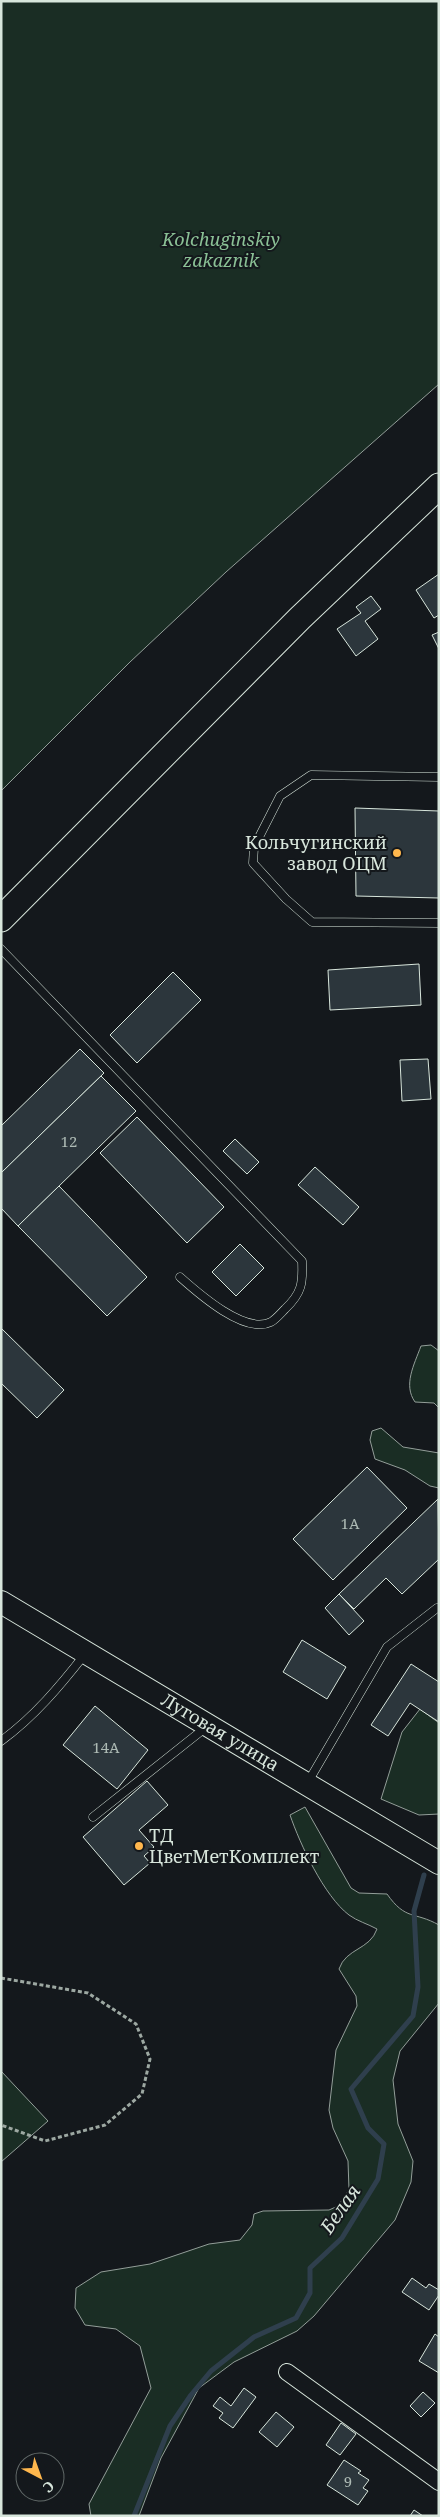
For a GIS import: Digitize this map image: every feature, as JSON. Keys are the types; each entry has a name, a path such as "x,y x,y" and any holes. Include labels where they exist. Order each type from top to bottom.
{"main road":[{"path":"1,919 300,618 439,486"}],"street":[{"name":"Луговая улица","path":"1,1602 439,1863"},
{"path":"287,2372 439,2482"}],"lane":[{"path":"438,925 312,922 286,899 253,863 254,847 280,796 311,775 439,777"},
{"path":"1,948 302,1261 303,1284 295,1300 270,1323 252,1324 229,1315 197,1293 180,1277"},
{"path":"307,1784 387,1647 437,1608"},
{"path":"1,1741 17,1729 60,1687 86,1653"},
{"path":"93,1817 208,1725"}],"path":[{"path":"1,1978 88,1993 136,2024 150,2059 142,2094 105,2125 45,2141 1,2125"}],"green space":[{"name":"Kolchuginskiy zakaznik","path":"1,1 439,1 439,384 226,572 130,662 1,791"},
{"path":"431,1345 439,1351 439,1408 434,1403 415,1402 410,1389 411,1375 421,1346"},
{"path":"381,1428 403,1447 439,1453 439,1488 430,1486 405,1470 375,1459 370,1440 372,1431"},
{"path":"420,1709 439,1723 439,1814 419,1815 381,1799 402,1732"},
{"path":"305,1807 351,1888 359,1893 387,1894 405,1912 439,1925 439,2003 400,2051 393,2080 398,2124 413,2161 411,2182 395,2220 314,2316 297,2331 234,2362 199,2388 161,2458 139,2516 91,2516 89,2504 151,2388 140,2346 116,2329 85,2325 75,2308 76,2288 101,2272 150,2264 209,2244 240,2240 252,2225 254,2214 263,2211 329,2210 338,2206 349,2190 348,2161 333,2128 329,2110 336,2050 357,2006 356,1996 339,1969 347,1957 374,1936 377,1929 349,1915 322,1883 306,1854 290,1815"},
{"path":"1,2071 48,2121 1,2162"}],"building":[{"path":"439,574 439,615 434,618 416,590"},
{"path":"371,596 381,609 365,621 378,639 356,656 337,629 361,613 356,607"},
{"path":"439,632 439,649 432,635"},
{"name":"Кольчугинский завод ОЦМ","path":"355,808 439,811 439,898 356,896"},
{"path":"419,964 421,1005 330,1010 328,970"},
{"path":"173,972 201,1000 137,1063 110,1035"},
{"path":"80,1049 104,1073 1,1173 1,1126"},
{"path":"428,1059 431,1099 402,1101 400,1060"},
{"path":"101,1076 136,1111 18,1226 1,1208 1,1173"},
{"path":"137,1117 224,1207 187,1243 100,1153"},
{"path":"235,1139 259,1162 247,1174 223,1151"},
{"path":"315,1167 359,1207 343,1225 298,1185"},
{"path":"59,1186 147,1277 107,1316 18,1226"},
{"path":"240,1244 264,1268 236,1296 212,1272"},
{"path":"1,1328 64,1390 37,1418 1,1383"},
{"path":"367,1467 407,1508 333,1580 293,1539"},
{"path":"438,1499 439,1559 402,1594 386,1578 354,1609 339,1594"},
{"path":"339,1594 364,1621 349,1635 325,1608"},
{"path":"302,1640 346,1667 327,1699 283,1672"},
{"path":"411,1664 439,1682 439,1722 410,1703 388,1736 371,1725"},
{"path":"95,1706 148,1750 117,1789 63,1745"},
{"path":"147,1781 168,1805 139,1830 154,1847 144,1856 150,1863 124,1885 83,1837"},
{"path":"412,2278 426,2288 429,2284 439,2290 439,2295 429,2310 402,2292"},
{"path":"435,2334 439,2337 439,2373 419,2361"},
{"path":"244,2388 256,2397 233,2428 219,2418 223,2413 213,2406 220,2397 231,2406"},
{"path":"423,2392 435,2403 421,2417 410,2406"},
{"path":"276,2412 294,2427 277,2447 259,2432"},
{"path":"341,2423 356,2434 340,2455 326,2445"},
{"path":"344,2460 361,2471 358,2473 369,2480 363,2488 368,2491 358,2505 327,2485"},
{"path":"414,2510 423,2516 410,2516"}],"waterway":[{"name":"Белая","path":"134,2516 170,2426 191,2395 211,2371 254,2337 296,2318 310,2293 310,2268 342,2238 378,2179 384,2144 368,2128 351,2089 413,2016 418,1987 414,1911 424,1875"}],"place":[{"name":"Кольчугинский завод ОЦМ","path":"397,853"},
{"name":"ТД ЦветМетКомплект","path":"139,1846"}]}
